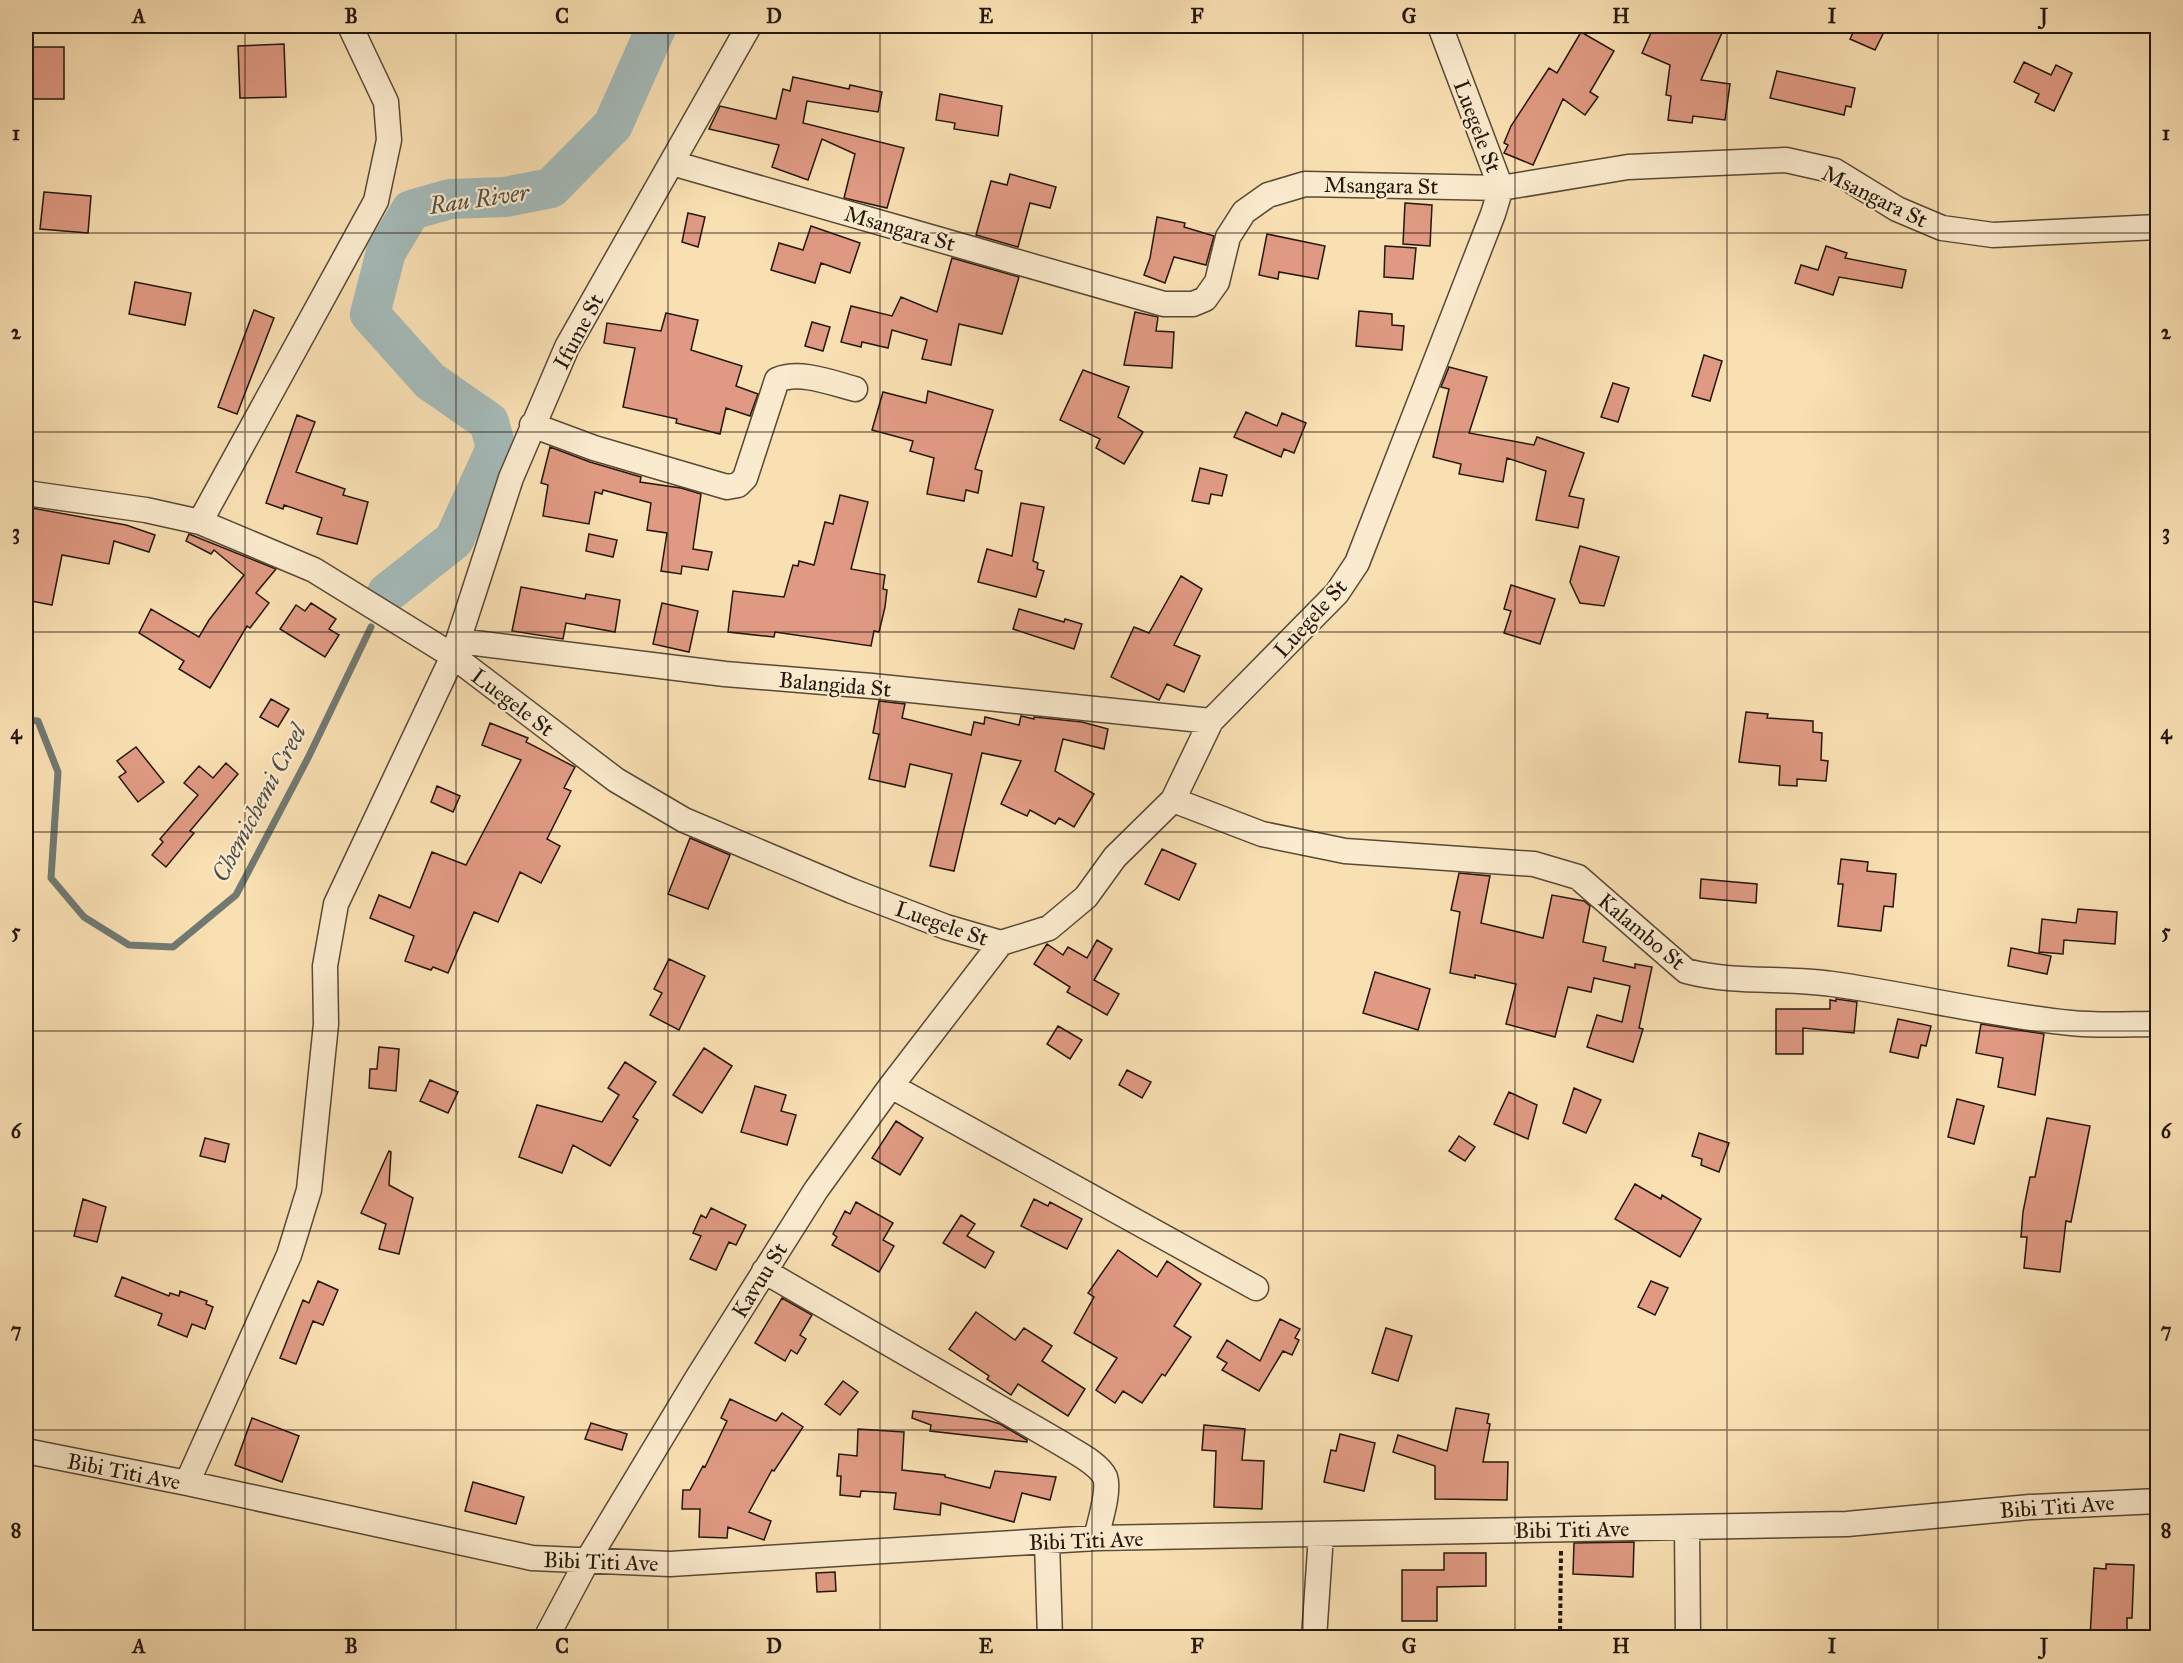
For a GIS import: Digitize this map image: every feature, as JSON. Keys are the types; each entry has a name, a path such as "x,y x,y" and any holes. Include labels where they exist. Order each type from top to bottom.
{"street":[{"path":"200,522 376,201 389,140 386,102 350,26"},
{"name":"Ifume St","path":"187,1483 290,1256 309,1190 326,1024 325,966 336,904 456,649 511,478 567,347 749,26"},
{"name":"Luegele St","path":"26,493 146,510 200,522 314,570 456,649 616,780 684,820 852,891 946,927 1001,943 1049,928 1086,897 1115,857 1173,800 1212,721 1337,593 1357,563 1493,214 1501,188 1440,26"},
{"name":"Msangara St","path":"672,163 1164,304 1193,304 1205,298 1217,282 1228,237 1244,212 1269,195 1305,184 1501,188 1628,167 1786,160 1835,171 1897,209 1942,228 1993,235 2157,227"},
{"path":"532,425 594,448 727,487 738,485 745,478 772,389 777,380 787,376 820,380 855,389"},
{"name":"Balangida St","path":"456,649 725,675 872,686 1212,721"},
{"name":"Kalambo St","path":"1173,800 1262,834 1346,851 1534,864 1578,877 1686,971 1708,977 1830,983 1975,1010 2072,1024 2157,1024"},
{"name":"Kavuu St","path":"546,1638 587,1561 698,1377 816,1190 891,1086 1001,943"},
{"path":"891,1086 1256,1288"},
{"path":"764,1271 1093,1464 1105,1477 1106,1492 1096,1538"},
{"name":"Bibi Titi Ave","path":"26,1451 187,1483 532,1558 670,1564 1096,1538 1847,1524 2030,1507 2157,1501"},
{"path":"1687,1528 1688,1638"},
{"path":"1314,1638 1321,1535"},
{"path":"1047,1542 1050,1638"}],"path":[{"path":"1560,1638 1561,1528"}],"building":[{"path":"1654,26 1725,26 1701,80 1730,84 1725,120 1693,116 1692,123 1668,120 1671,96 1666,95 1670,65 1642,53"},
{"path":"1856,26 1870,26 1884,32 1875,50 1850,39"},
{"path":"1581,32 1614,51 1590,92 1598,97 1585,115 1563,99 1533,165 1504,153 1508,145 1504,143 1511,126 1549,68 1557,73"},
{"path":"284,44 286,97 240,98 238,46"},
{"path":"26,47 64,47 64,99 26,99"},
{"path":"2024,62 2051,75 2056,65 2072,73 2054,111 2035,102 2039,94 2014,82"},
{"path":"1777,71 1855,88 1851,107 1846,106 1844,115 1770,98"},
{"path":"793,77 849,89 850,85 882,92 878,112 807,101 803,123 904,148 887,208 844,198 855,154 822,139 808,180 772,167 779,145 709,129 720,106 776,119 783,89 790,91"},
{"path":"940,94 1002,106 998,136 954,129 955,123 936,120"},
{"path":"1010,174 1056,187 1050,208 1030,203 1018,247 976,235 991,181 1007,185"},
{"path":"44,192 91,196 88,233 40,229"},
{"path":"1405,203 1432,205 1430,246 1403,244"},
{"path":"688,213 705,217 698,247 682,242"},
{"path":"1157,217 1185,223 1184,227 1214,236 1206,265 1174,257 1165,283 1144,275 1150,258"},
{"path":"811,226 860,243 850,273 821,263 815,283 771,270 779,243 803,250"},
{"path":"1267,234 1325,246 1318,279 1279,272 1278,279 1259,275"},
{"path":"1385,246 1416,248 1413,279 1384,277"},
{"path":"1826,246 1847,253 1845,258 1906,270 1902,288 1839,277 1833,295 1795,283 1801,265 1818,270"},
{"path":"952,258 1019,277 1002,334 959,324 951,365 922,359 927,340 892,330 888,348 862,342 861,347 841,342 851,306 892,316 901,297 937,312"},
{"path":"135,282 191,293 185,325 129,314"},
{"path":"254,310 274,318 237,414 218,407"},
{"path":"1359,311 1392,314 1392,325 1404,326 1402,350 1356,346"},
{"path":"1135,312 1158,317 1156,331 1174,332 1172,368 1124,365"},
{"path":"666,313 698,320 691,350 742,366 736,386 758,394 750,416 726,408 720,434 676,423 677,419 623,407 635,348 604,343 607,323 661,331"},
{"path":"812,322 830,327 823,351 805,346"},
{"path":"1704,355 1722,361 1710,401 1692,396"},
{"path":"1449,367 1487,377 1469,433 1534,445 1537,437 1584,453 1569,496 1584,499 1578,528 1536,520 1546,471 1507,458 1503,482 1459,474 1461,464 1433,457 1449,389 1441,387"},
{"path":"1083,370 1129,387 1118,417 1143,432 1124,464 1096,448 1100,439 1060,420"},
{"path":"1613,383 1629,388 1618,422 1601,417"},
{"path":"928,391 993,410 975,469 982,471 978,493 966,490 964,501 927,494 934,458 910,451 913,441 872,430 883,392 926,403"},
{"path":"1246,412 1277,426 1282,413 1306,423 1294,453 1284,449 1281,457 1234,437"},
{"path":"297,415 315,422 296,472 345,489 343,495 368,502 357,544 317,534 322,518 284,505 283,509 266,503"},
{"path":"550,447 641,477 640,482 681,488 701,494 693,549 712,552 708,570 682,566 681,574 661,571 667,533 647,530 651,503 603,490 602,494 595,492 589,524 543,516 548,485 541,483"},
{"path":"1200,468 1227,475 1222,496 1211,494 1209,504 1192,501"},
{"path":"840,495 868,502 851,569 885,575 883,589 887,590 885,607 879,632 874,631 871,646 775,632 774,637 728,632 733,591 784,597 793,565 798,566 799,561 814,565 825,522 833,524"},
{"path":"1021,503 1044,507 1033,561 1038,563 1037,569 1044,571 1036,597 978,582 987,549 1012,556"},
{"path":"26,507 126,525 155,535 149,552 114,541 109,564 62,555 52,605 26,600"},
{"path":"189,534 276,569 256,593 269,603 250,628 247,626 210,688 179,669 184,661 139,633 151,609 199,637 209,620 244,575 214,550 211,554 186,541"},
{"path":"589,534 617,540 613,557 586,551"},
{"path":"1580,546 1619,557 1604,606 1580,603 1570,582"},
{"path":"1181,576 1202,589 1174,645 1200,656 1184,692 1167,684 1159,700 1111,677 1134,627 1149,633"},
{"path":"1511,585 1555,599 1540,644 1504,633 1511,611 1504,609"},
{"path":"521,587 585,599 586,594 620,600 615,632 566,623 563,639 512,631"},
{"path":"311,603 336,619 329,629 339,635 325,657 280,629 296,605 305,611"},
{"path":"662,603 698,611 689,652 653,644"},
{"path":"1019,609 1064,622 1065,619 1082,624 1074,649 1013,629"},
{"path":"271,699 289,709 278,727 260,717"},
{"path":"879,701 905,704 902,718 971,735 974,722 984,724 985,717 1019,725 1021,716 1034,719 1034,717 1082,722 1108,729 1104,749 1063,739 1055,771 1094,794 1074,827 1059,818 1055,824 1030,810 1027,816 1001,804 1021,761 982,753 954,871 930,866 952,774 910,764 905,787 869,779 879,734 873,733"},
{"path":"1746,712 1768,714 1767,718 1813,721 1813,732 1822,733 1821,760 1828,761 1826,781 1797,779 1797,786 1779,785 1780,766 1739,762"},
{"path":"490,723 528,738 526,742 575,767 564,788 571,791 547,839 560,846 541,883 520,872 498,922 474,912 448,973 433,967 431,970 405,961 414,936 370,918 379,895 410,908 432,852 466,865 521,760 482,745"},
{"path":"136,747 164,782 138,802 119,777 126,772 117,761"},
{"path":"226,763 238,774 190,831 194,833 166,867 152,855 163,842 160,839 198,795 184,783 199,766 213,778"},
{"path":"437,786 460,796 453,812 431,802"},
{"path":"690,838 730,855 708,909 668,894"},
{"path":"1162,849 1196,864 1179,900 1145,884"},
{"path":"1841,859 1868,862 1867,871 1896,874 1893,907 1884,906 1881,931 1838,926 1843,884 1838,884"},
{"path":"1459,873 1490,876 1481,923 1543,938 1552,895 1584,901 1590,906 1583,942 1606,947 1603,961 1635,968 1635,964 1652,967 1639,1028 1643,1029 1633,1062 1587,1047 1597,1015 1622,1022 1630,986 1594,978 1591,992 1568,987 1555,1037 1506,1024 1516,984 1475,975 1475,978 1450,973 1460,912 1451,910"},
{"path":"1701,879 1757,884 1756,903 1700,898"},
{"path":"2078,909 2117,912 2115,944 2064,940 2063,954 2039,952 2042,919 2076,923"},
{"path":"1097,940 1112,949 1094,980 1119,994 1107,1015 1067,992 1070,987 1034,964 1047,944 1063,955 1068,947 1087,958"},
{"path":"2011,948 2051,956 2047,974 2008,966"},
{"path":"669,959 705,976 679,1030 650,1015 662,993 654,989"},
{"path":"1375,972 1430,989 1418,1030 1363,1013"},
{"path":"1836,999 1857,1002 1854,1033 1803,1028 1803,1054 1776,1054 1776,1009 1830,1009 1830,1000 1836,1001"},
{"path":"1898,1019 1931,1026 1926,1046 1921,1045 1918,1058 1890,1052"},
{"path":"1981,1024 2044,1034 2035,1095 1998,1087 2003,1058 1976,1053"},
{"path":"1058,1026 1082,1040 1070,1059 1047,1044"},
{"path":"379,1047 399,1049 396,1091 369,1088 370,1069 377,1069"},
{"path":"704,1048 732,1066 702,1113 673,1095"},
{"path":"625,1062 656,1082 633,1117 638,1120 610,1166 573,1145 562,1173 519,1157 537,1105 602,1122 619,1095 608,1088"},
{"path":"1127,1070 1151,1082 1142,1098 1119,1085"},
{"path":"430,1080 458,1092 448,1113 420,1101"},
{"path":"755,1086 786,1095 781,1111 796,1115 787,1145 741,1132"},
{"path":"1574,1088 1601,1100 1586,1133 1563,1123"},
{"path":"1509,1092 1537,1105 1528,1139 1494,1124"},
{"path":"1957,1099 1984,1106 1974,1144 1948,1137"},
{"path":"2047,1118 2090,1126 2071,1222 2066,1221 2060,1272 2024,1268 2027,1237 2021,1237 2030,1177 2035,1177"},
{"path":"896,1121 923,1138 900,1175 872,1158"},
{"path":"1699,1133 1729,1143 1719,1172 1701,1165 1702,1159 1692,1156"},
{"path":"1459,1136 1475,1147 1465,1161 1449,1151"},
{"path":"205,1138 229,1144 225,1162 200,1156"},
{"path":"389,1151 391,1152 389,1185 413,1198 399,1254 379,1249 386,1224 361,1213"},
{"path":"1635,1184 1661,1199 1662,1195 1701,1219 1680,1257 1615,1219"},
{"path":"83,1199 106,1207 97,1242 74,1236"},
{"path":"1034,1199 1048,1206 1050,1202 1082,1219 1067,1249 1021,1226"},
{"path":"856,1202 893,1223 883,1240 894,1246 879,1272 832,1245 837,1237 833,1234 845,1211 850,1214"},
{"path":"711,1208 746,1225 736,1245 729,1242 716,1270 690,1259 701,1236 693,1233 701,1215 706,1218"},
{"path":"961,1215 975,1224 967,1236 994,1252 985,1268 943,1243"},
{"path":"1118,1250 1157,1277 1167,1261 1201,1284 1174,1326 1191,1337 1165,1376 1162,1374 1142,1403 1123,1391 1115,1403 1096,1390 1117,1358 1074,1333 1094,1297 1088,1293"},
{"path":"122,1277 169,1296 170,1293 179,1296 180,1291 207,1301 206,1304 213,1307 205,1329 192,1324 187,1337 158,1325 162,1314 115,1296"},
{"path":"318,1281 338,1290 323,1325 313,1321 296,1364 280,1358 303,1300 309,1303"},
{"path":"1651,1281 1668,1288 1655,1315 1638,1307"},
{"path":"782,1298 812,1315 800,1335 806,1339 797,1354 791,1350 785,1361 755,1343"},
{"path":"976,1312 1015,1340 1024,1328 1052,1346 1042,1361 1085,1389 1068,1416 1018,1384 1011,1395 987,1379 989,1376 949,1349"},
{"path":"1280,1319 1300,1329 1295,1338 1299,1340 1292,1355 1283,1351 1259,1391 1222,1370 1227,1363 1217,1357 1227,1340 1260,1361"},
{"path":"1386,1328 1412,1336 1398,1381 1372,1373"},
{"path":"843,1381 858,1392 840,1415 825,1404"},
{"path":"730,1399 776,1421 782,1413 803,1427 774,1471 772,1470 749,1512 771,1521 764,1540 728,1527 727,1538 699,1537 700,1509 682,1509 683,1490 690,1490 703,1466 705,1467 727,1421 721,1418"},
{"path":"1456,1408 1489,1414 1487,1423 1490,1424 1483,1462 1508,1462 1507,1500 1435,1499 1435,1466 1393,1452 1398,1435 1447,1451"},
{"path":"913,1411 987,1420 1000,1424 1027,1442 930,1431 931,1425 912,1418"},
{"path":"252,1418 299,1436 282,1482 235,1465"},
{"path":"591,1423 627,1434 622,1450 585,1439"},
{"path":"1204,1425 1245,1429 1242,1460 1264,1461 1262,1509 1214,1507 1216,1451 1202,1450"},
{"path":"858,1429 904,1432 902,1470 945,1475 945,1477 990,1488 995,1471 1056,1477 1050,1500 1022,1493 1014,1522 941,1503 940,1515 894,1509 896,1493 861,1491 860,1497 840,1495 841,1476 837,1476 839,1454 857,1456"},
{"path":"1340,1434 1375,1443 1364,1491 1324,1482 1331,1450 1336,1451"},
{"path":"473,1482 524,1497 516,1524 465,1511"},
{"path":"1634,1542 1633,1577 1573,1574 1574,1543"},
{"path":"1444,1553 1486,1553 1486,1586 1437,1587 1437,1621 1402,1621 1402,1570 1444,1570"},
{"path":"2106,1564 2134,1565 2132,1618 2127,1618 2127,1633 2110,1632 2110,1637 2090,1637 2094,1568 2106,1569"},
{"path":"835,1572 836,1591 817,1592 816,1573"}],"waterway":[{"name":"Rau River","path":"387,593 454,540 496,448 489,422 430,381 370,314 386,252 411,210 450,199 505,197 551,188 613,125 657,26"},
{"name":"Chemichemi Creel","path":"26,720 38,721 58,772 51,878 84,917 129,945 173,947 236,895 308,758 371,627"}]}
